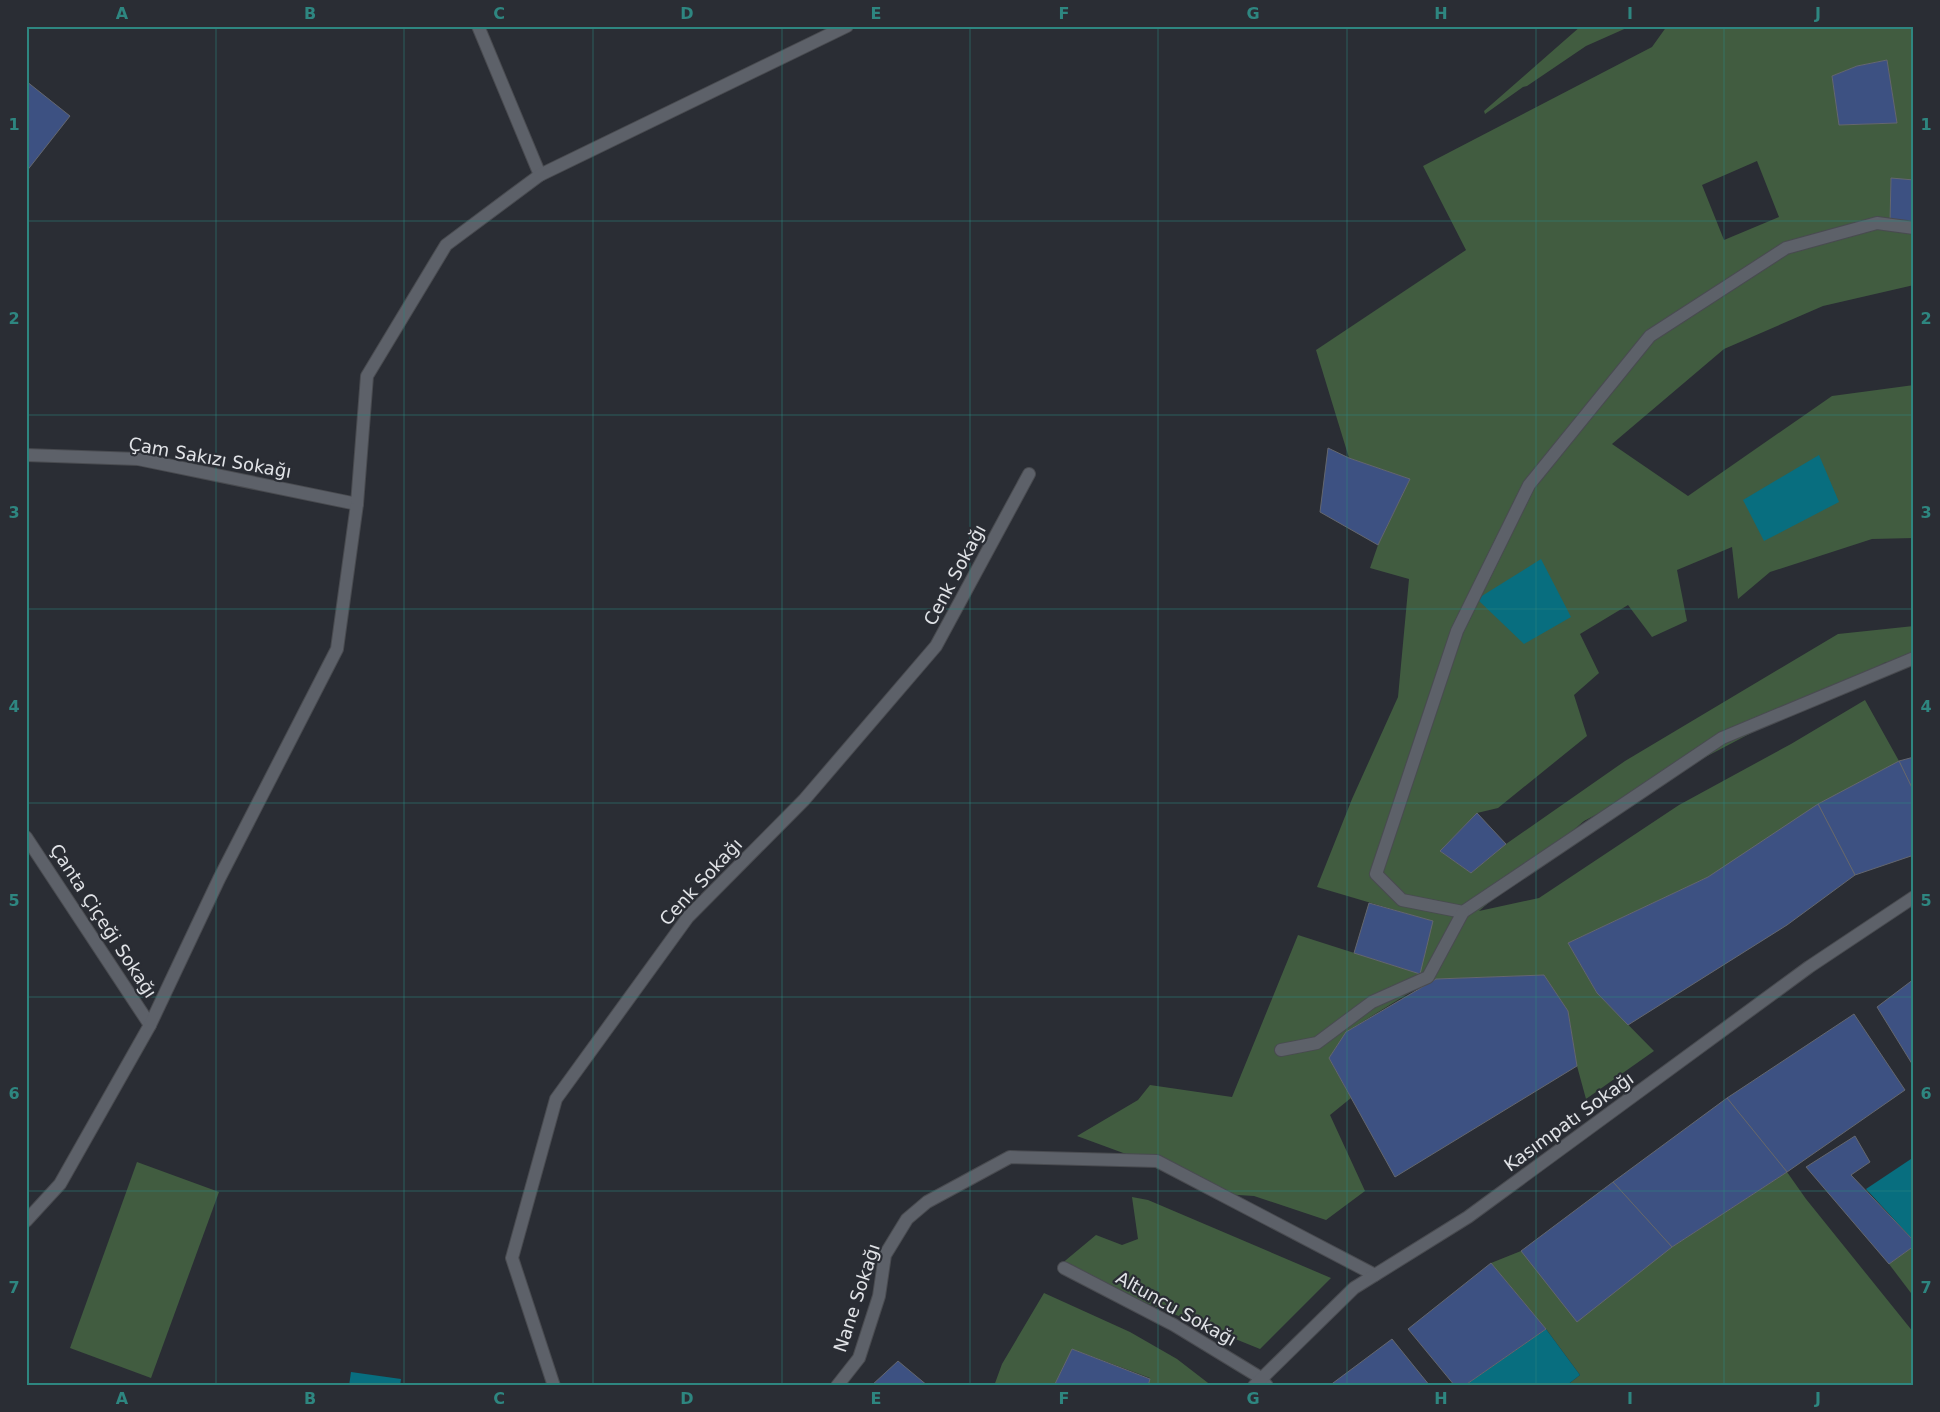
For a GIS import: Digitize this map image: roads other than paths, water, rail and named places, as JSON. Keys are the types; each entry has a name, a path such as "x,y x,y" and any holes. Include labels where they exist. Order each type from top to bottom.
{"street":[{"path":"478,26 540,175"},
{"path":"26,1221 60,1184 150,1025 219,879 337,649 357,504 367,376 446,245 540,175 847,26"},
{"path":"1463,912 1402,900 1376,874 1457,631 1529,485 1650,336 1786,248 1878,223 1914,228"},
{"name":"Çam Sakızı Sokağı","path":"26,456 138,459 357,504"},
{"name":"Cenk Sokağı","path":"554,1386 512,1258 556,1099 688,917 804,800 936,646 1029,474"},
{"path":"1281,1050 1317,1044 1372,1002 1428,978 1463,912 1722,738 1914,658"},
{"name":"Çanta Çiçeği Sokağı","path":"26,837 150,1025"},
{"name":"Kasımpatı Sokağı","path":"1261,1383 1354,1288 1468,1217 1810,967 1914,898"},
{"name":"Nane Sokağı","path":"837,1386 859,1358 879,1296 885,1255 907,1219 927,1202 1010,1157 1157,1161 1375,1275"},
{"name":"Altuncu Sokağı","path":"1064,1268 1174,1325 1261,1383"}],"water":[{"path":"1819,455 1839,502 1764,541 1743,500"},
{"path":"1541,559 1571,617 1524,644 1477,599"},
{"path":"1914,1157 1914,1241 1866,1189"},
{"path":"1546,1329 1580,1375 1566,1386 1464,1386"},
{"path":"351,1372 401,1379 400,1386 349,1386"}]}
